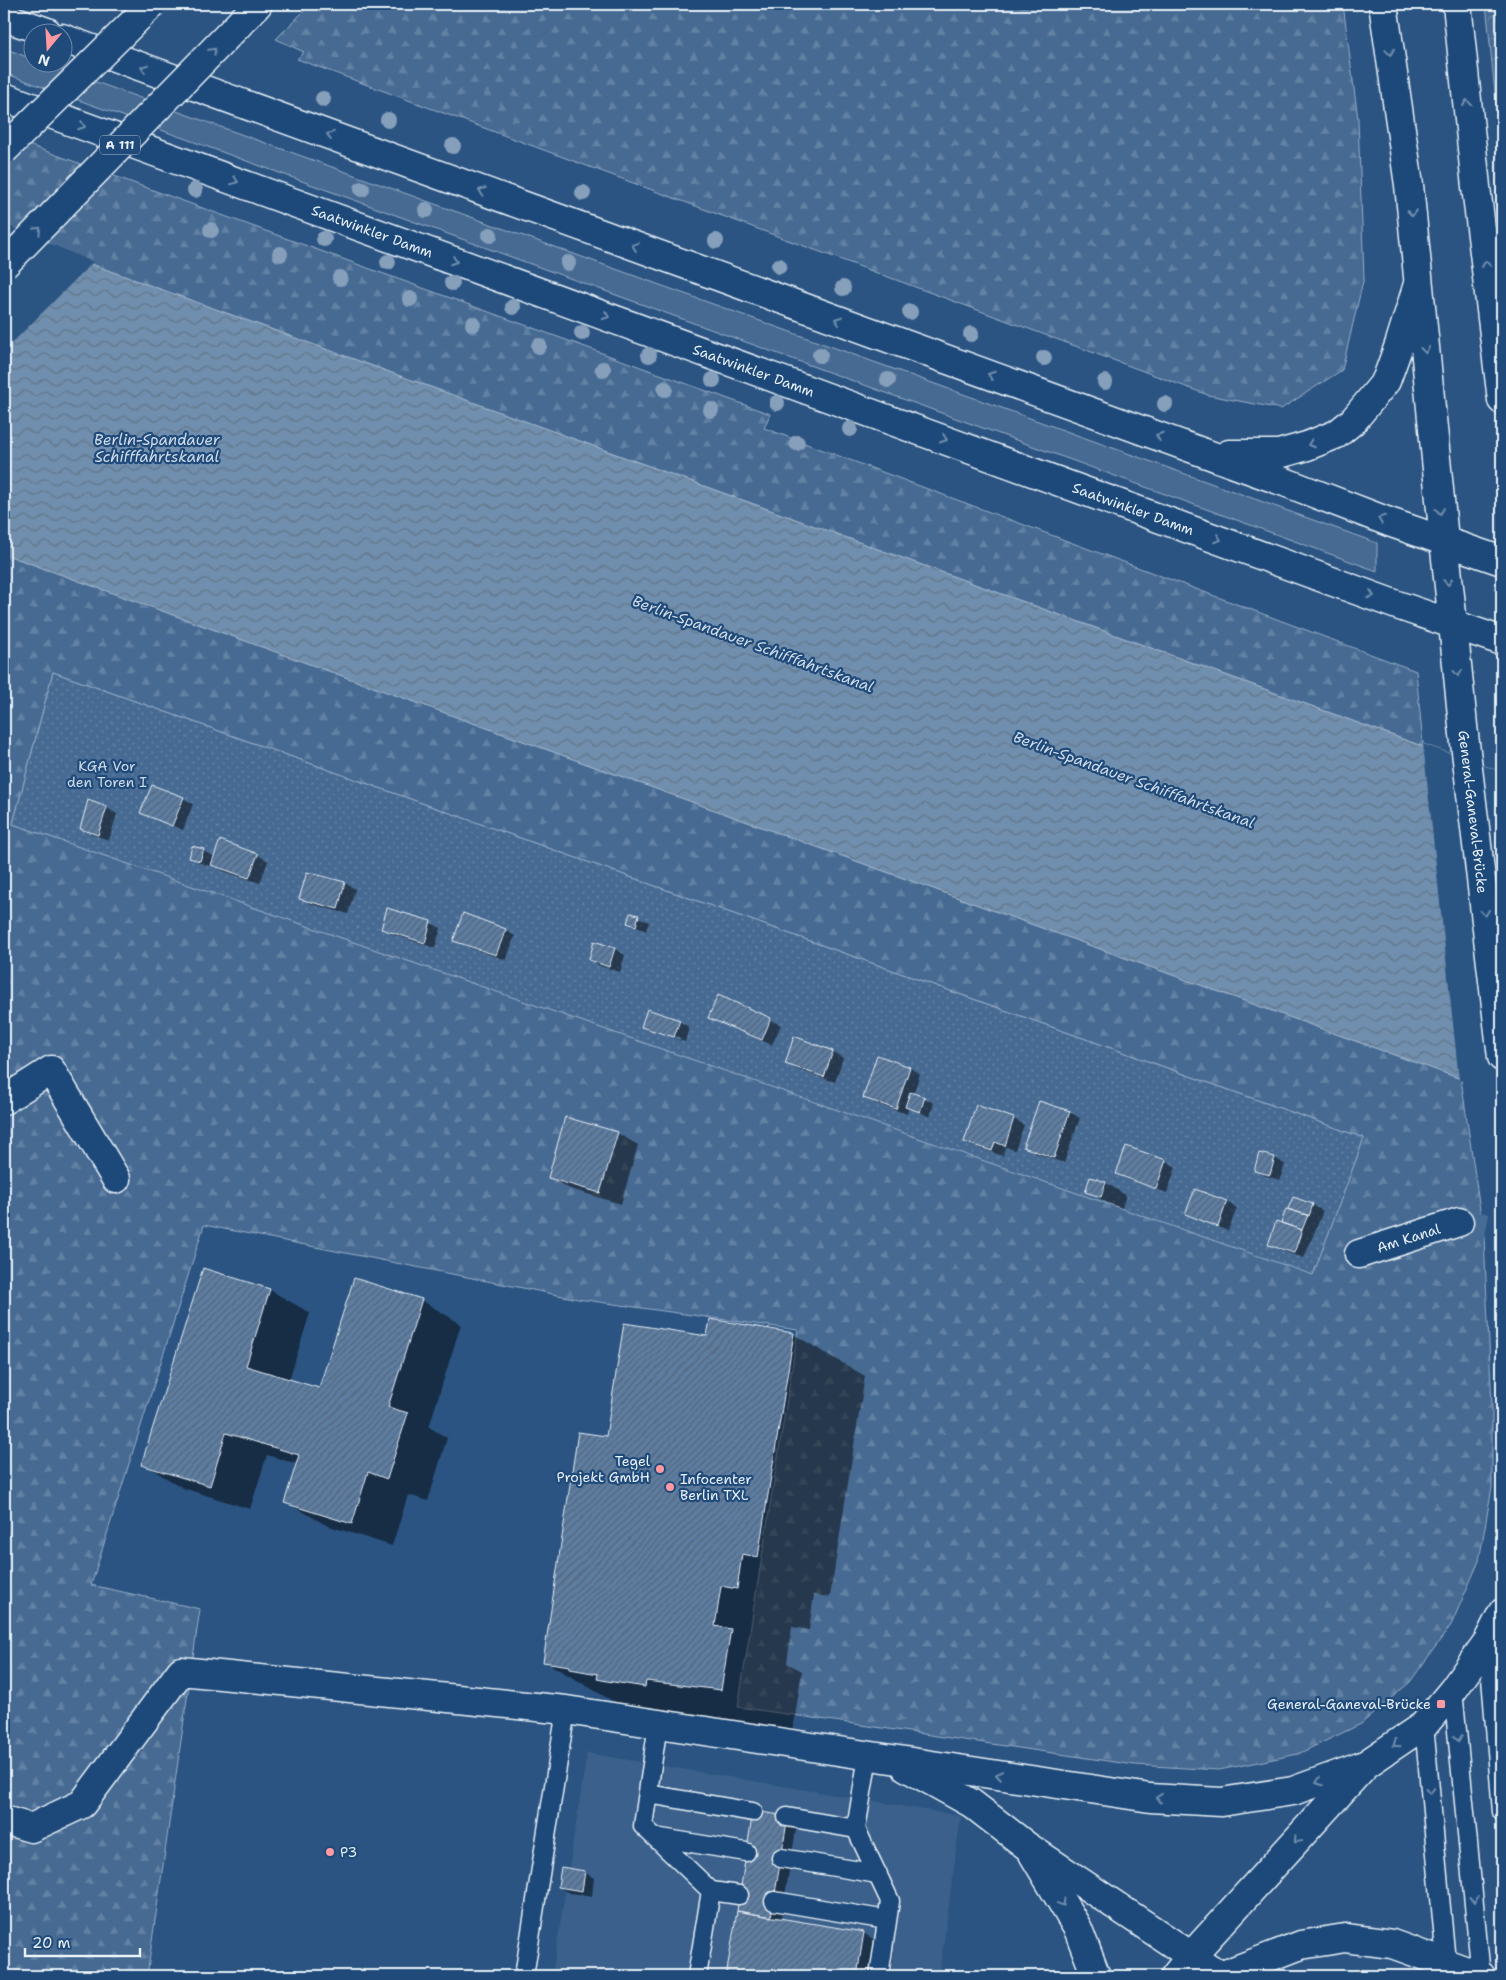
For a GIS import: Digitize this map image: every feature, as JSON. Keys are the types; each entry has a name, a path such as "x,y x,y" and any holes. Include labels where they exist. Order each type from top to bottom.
{"main road":[{"path":"4,150 152,4"},
{"name":"A 111","path":"4,265 258,4"},
{"name":"General-Ganeval-Brücke","path":"1384,4 1409,185 1462,726 1502,1057"},
{"path":"1457,4 1476,187 1502,400"},
{"path":"4,17 22,23"},
{"path":"72,42 1205,453 1389,522 1502,561"},
{"name":"Saatwinkler Damm","path":"4,97 1502,641"},
{"path":"1205,453 1279,454 1307,446 1337,434 1348,426 1377,394 1386,380 1418,284"},
{"path":"4,1100 51,1070 116,1179"},
{"name":"Am Kanal","path":"1359,1254 1459,1222"},
{"path":"1183,1966 1365,1766 1424,1725 1453,1690 1488,1641 1502,1613"},
{"path":"4,1820 31,1828 82,1804 181,1671 566,1710 1150,1798 1221,1802 1293,1791 1365,1766"},
{"path":"879,1757 971,1803 1183,1966 1221,1976 1301,1945 1345,1938 1392,1944 1481,1976"},
{"path":"1028,1847 1078,1929 1096,1976"}],"lane":[{"path":"1488,1641 1502,1812"},
{"path":"1453,1690 1481,1976"},
{"path":"524,1976 566,1710"},
{"path":"658,1724 643,1826 711,1891 739,1895"},
{"path":"1424,1725 1446,1962"},
{"path":"879,1757 856,1829 890,1901 879,1976"},
{"path":"648,1794 753,1812"},
{"path":"787,1817 856,1829"},
{"path":"655,1838 746,1852"},
{"path":"781,1858 878,1874"},
{"path":"697,1976 711,1891"},
{"path":"774,1901 887,1920"}],"shaded area":[{"path":"587,1753 961,1816 939,1976 552,1976"}],"green space":[{"path":"311,4 1343,4 1358,119 1364,277 1342,370 1281,409 1208,395 297,59 304,52 276,39"},
{"path":"1486,4 1502,4 1502,162"},
{"path":"4,48 22,55 22,72 68,72 1377,543 1377,571 4,73"},
{"path":"4,136 770,414 764,428 1416,671 1423,744 1502,772 1502,775 91,264 4,227"},
{"path":"4,554 1461,1079 1484,1237 1492,1407 1492,1487 1479,1561 1451,1625 1410,1682 1361,1724 1298,1754 1219,1770 1135,1765 738,1707 798,1330 578,1299 204,1225 91,1585 200,1609 147,1976 4,1976","holes":["53,672 1364,1138 1313,1274 13,824"]},
{"name":"KGA Vor den Toren I","path":"53,672 1364,1138 1313,1275 13,824"}],"water":[{"name":"Berlin-Spandauer Schifffahrtskanal","path":"4,227 91,264 1424,747 1461,1079 4,554"}],"pier":[{"path":"4,224 93,262 4,351"},
{"path":"1423,744 1502,772 1502,1092 1459,1080"}],"building":[{"path":"152,785 184,797 172,826 140,813"},
{"path":"88,800 107,807 98,835 80,829"},
{"path":"220,840 258,854 249,878 211,865"},
{"path":"192,846 204,849 200,861 189,858"},
{"path":"307,872 345,882 338,909 299,899"},
{"path":"387,908 431,921 425,943 381,929"},
{"path":"463,913 506,929 496,955 453,941"},
{"path":"630,913 639,915 636,926 627,923"},
{"path":"594,941 615,948 609,967 589,960"},
{"path":"718,995 771,1018 762,1040 708,1018"},
{"path":"647,1009 680,1020 674,1037 641,1027"},
{"path":"794,1036 833,1051 824,1077 785,1064"},
{"path":"877,1055 910,1067 896,1109 863,1098"},
{"path":"910,1092 925,1097 920,1112 905,1107"},
{"path":"1039,1101 1070,1111 1054,1158 1023,1147"},
{"path":"976,1105 1014,1118 1005,1146 995,1142 992,1151 964,1142"},
{"path":"565,1117 618,1132 600,1193 548,1178"},
{"path":"1126,1146 1166,1160 1156,1189 1116,1174"},
{"path":"1259,1153 1275,1157 1270,1175 1254,1171"},
{"path":"1090,1177 1106,1182 1101,1197 1085,1192"},
{"path":"1195,1189 1227,1201 1218,1227 1185,1214"},
{"path":"1293,1197 1313,1204 1309,1216 1288,1209"},
{"path":"1286,1209 1308,1215 1302,1230 1281,1223"},
{"path":"1276,1221 1302,1230 1294,1253 1268,1245"},
{"path":"203,1268 270,1289 246,1366 319,1388 354,1278 422,1299 388,1407 408,1413 387,1479 368,1472 352,1524 284,1503 299,1455 226,1433 210,1486 141,1465"},
{"name":"Infocenter Berlin TXL","path":"710,1319 794,1333 758,1557 742,1554 737,1589 721,1586 715,1626 731,1629 721,1690 646,1681 645,1687 597,1679 598,1674 570,1669 570,1666 543,1662 578,1432 606,1436 624,1323 707,1336"},
{"path":"753,1811 788,1816 771,1917 737,1911"},
{"path":"561,1867 585,1871 582,1891 558,1887"},
{"path":"737,1911 864,1932 857,1976 726,1976"}],"tunnel":[{"path":"1459,1222 1502,1231"}],"place":[{"name":"Tegel Projekt GmbH","path":"660,1469"},
{"name":"Infocenter Berlin TXL","path":"670,1487"},
{"name":"General-Ganeval-Brücke","path":"1441,1704"},
{"name":"P3","path":"330,1852"}]}
